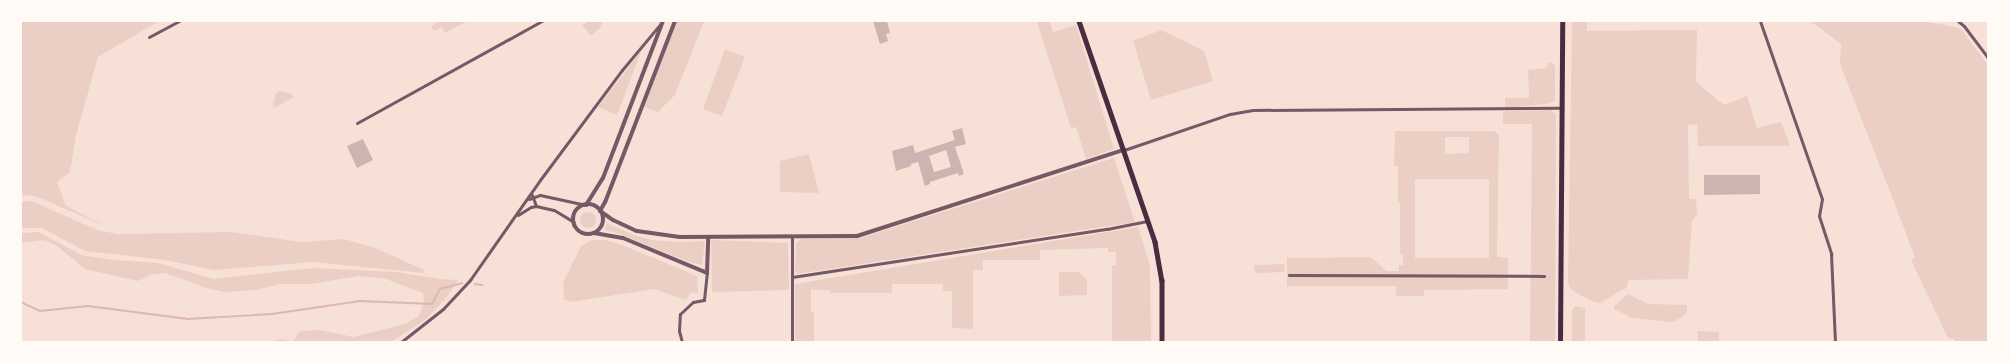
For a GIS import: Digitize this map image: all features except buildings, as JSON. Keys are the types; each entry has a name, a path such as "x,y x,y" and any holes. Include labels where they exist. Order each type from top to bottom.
{"highway":[{"path":"1560,342 1562,21"}],"main road":[{"path":"1079,21 1124,150 1160,267 1162,342"}],"street":[{"path":"149,38 179,21"},
{"path":"357,123 542,21"},
{"path":"401,342 443,309 470,280 517,216 532,192 622,70 663,21"},
{"path":"574,222 576,211 586,205 603,178 663,21"},
{"path":"594,233 603,222 600,211 610,190 675,21"},
{"path":"1760,21 1822,199 1819,216 1831,254 1835,342"},
{"path":"1958,21 1964,26 1988,58"},
{"path":"1963,21 1964,26"},
{"path":"527,200 540,195 592,205 613,220 637,231 663,236 708,238 857,236 1124,150 1230,114 1253,110 1562,108"},
{"path":"532,192 532,197 536,206"},
{"path":"517,216 531,207 536,206 554,210 574,222 581,232 585,234 594,233 623,238 707,273"},
{"path":"792,277 1107,229 1147,221"},
{"path":"792,237 792,342"},
{"path":"682,342 679,331 680,314 693,302 704,300 707,273 708,238"},
{"path":"1289,275 1544,276"}],"shaded area":[{"path":"21,21 159,21 98,57 76,135 70,172 57,182 66,206 110,228 35,196 21,195"},
{"path":"439,21 467,21 445,33 442,27 434,31 431,26"},
{"path":"586,21 603,21 600,28 591,36 582,25 586,23"},
{"path":"676,21 704,21 675,95 658,112 642,106"},
{"path":"1049,21 1053,32 1076,25 1114,149 1086,159 1076,127 1071,128 1037,22"},
{"path":"1572,21 1587,21 1587,31 1697,30 1696,82 1724,105 1747,96 1757,128 1781,122 1790,146 1698,146 1697,124 1688,125 1689,199 1696,199 1697,215 1692,221 1688,279 1628,280 1627,287 1600,303 1596,303 1575,292 1570,288 1568,282"},
{"path":"1810,21 1927,22 1951,26 1961,29 1988,65 1988,342 1956,342 1954,339 1948,338 1911,260 1915,258 1906,233 1840,64 1841,44"},
{"path":"1161,30 1204,51 1213,81 1151,100 1133,41"},
{"path":"725,49 745,57 722,116 703,109"},
{"path":"641,52 617,115 598,107 639,54"},
{"path":"1548,62 1554,64 1555,67 1555,101 1547,104 1505,108 1505,98 1529,98 1528,70 1545,68 1548,66"},
{"path":"279,91 292,94 294,97 274,108 273,105 276,93"},
{"path":"1550,110 1556,114 1555,342 1530,342 1532,124 1503,124 1503,114 1506,111"},
{"path":"1395,131 1494,131 1499,135 1497,257 1508,258 1508,289 1424,290 1424,296 1396,296 1396,286 1287,286 1287,258 1370,257 1387,271 1399,271 1399,265 1403,265 1403,254 1400,254 1398,166 1394,166","holes":["1445,137 1469,137 1469,153 1445,154","1415,179 1489,179 1489,258 1415,258"]},
{"path":"809,154 819,193 780,192 780,161"},
{"path":"1114,158 1135,222 797,274 795,271 796,243 802,239 860,238"},
{"path":"31,201 100,231 119,234 231,232 301,242 344,239 375,248 424,270 423,273 314,262 214,270 165,260 85,251 42,228 21,228 21,202"},
{"path":"588,212 594,214 596,220 594,226 588,228 582,226 580,220 582,214"},
{"path":"607,223 633,235 652,240 678,242 705,241 702,265 689,262 620,234 605,230"},
{"path":"1138,227 1150,265 1151,342 1112,342 1112,265 1116,265 1116,252 1108,252 1108,248 1040,250 1040,260 983,260 983,270 973,270 973,329 952,328 952,291 943,291 943,284 892,284 892,293 830,293 830,290 811,290 811,311 814,312 814,342 795,342 795,284"},
{"path":"39,232 81,255 114,260 158,263 213,279 313,268 396,272 440,279 458,280 447,297 425,320 391,342 266,342 281,339 293,341 300,331 319,330 354,337 405,324 419,316 424,303 423,293 386,279 359,276 311,284 281,284 256,290 225,292 206,288 165,273 151,275 138,281 85,269 56,245 44,240 21,243 21,233"},
{"path":"592,240 605,240 622,245 697,276 698,294 691,292 686,300 654,289 571,302 564,299 563,283 581,246"},
{"path":"711,240 788,243 789,290 712,292"},
{"path":"1284,264 1285,272 1255,273 1254,265"},
{"path":"1059,272 1078,272 1087,279 1087,295 1059,296"},
{"path":"1628,294 1648,304 1687,305 1687,311 1683,317 1672,322 1632,318 1614,309 1614,306"},
{"path":"1575,306 1585,308 1585,342 1572,342 1572,310"},
{"path":"1698,331 1719,332 1719,342 1698,342"}],"waterway":[{"path":"21,302 40,311 88,306 188,319 272,314 360,301 432,304 440,289 462,283"},
{"path":"475,284 482,285"}]}
